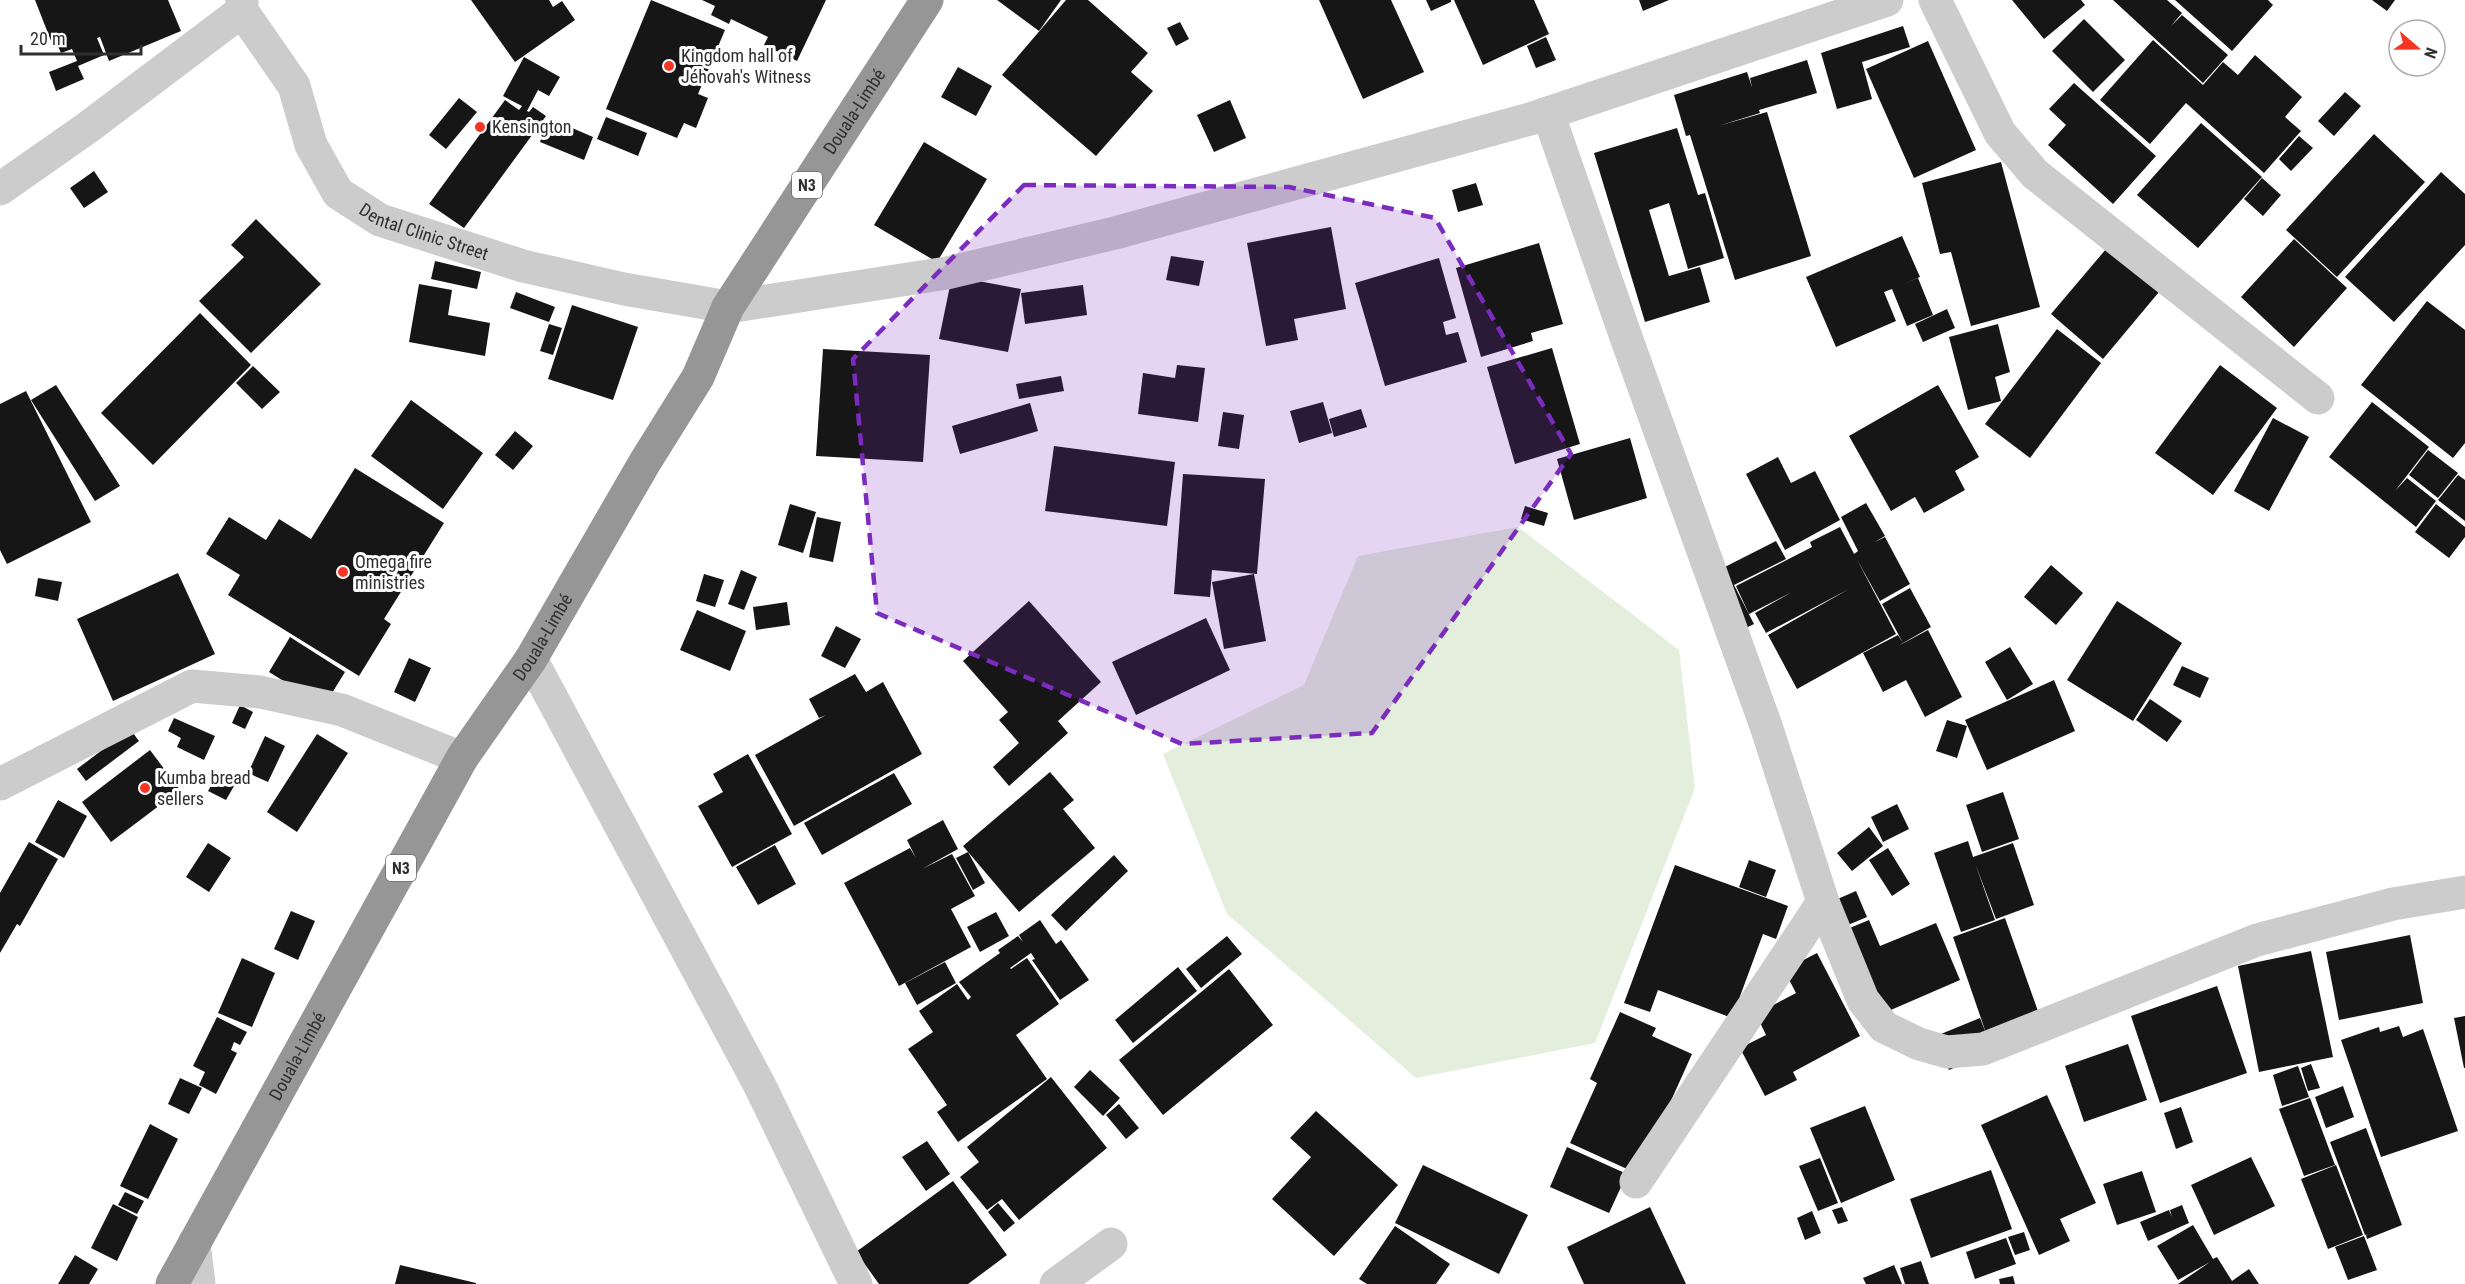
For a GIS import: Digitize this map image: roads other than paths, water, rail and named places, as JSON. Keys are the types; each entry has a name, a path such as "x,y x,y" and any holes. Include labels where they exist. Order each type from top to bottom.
{"highway":[{"name":"Douala-Limbé","path":"172,1284 462,758 531,659 645,462 698,376 728,308 927,0"}],"street":[{"name":"Dental Clinic Street","path":"242,5 294,86 311,145 338,193 380,220 523,266 624,290 728,308 947,273 1115,233 1548,113 1887,0"},
{"path":"1935,0 2000,133 2035,174 2318,398"},
{"path":"0,189 87,128 242,5"},
{"path":"1548,113 1766,726 1823,902 1863,1000 1884,1027 1919,1044 1947,1052 1983,1049 2257,940 2393,904 2465,892"},
{"path":"531,659 759,1084 856,1284"},
{"path":"0,784 192,686 260,692 342,710 462,758"},
{"path":"1636,1182 1823,902"},
{"path":"194,1243 200,1284"},
{"path":"1056,1284 1112,1244"}],"place":[{"name":"Kingdom hall of Jéhovah's Witness","path":"669,66"},
{"name":"Kensington","path":"480,127"},
{"name":"Omega fire ministries","path":"343,572"},
{"name":"Kumba bread sellers","path":"145,788"}]}
